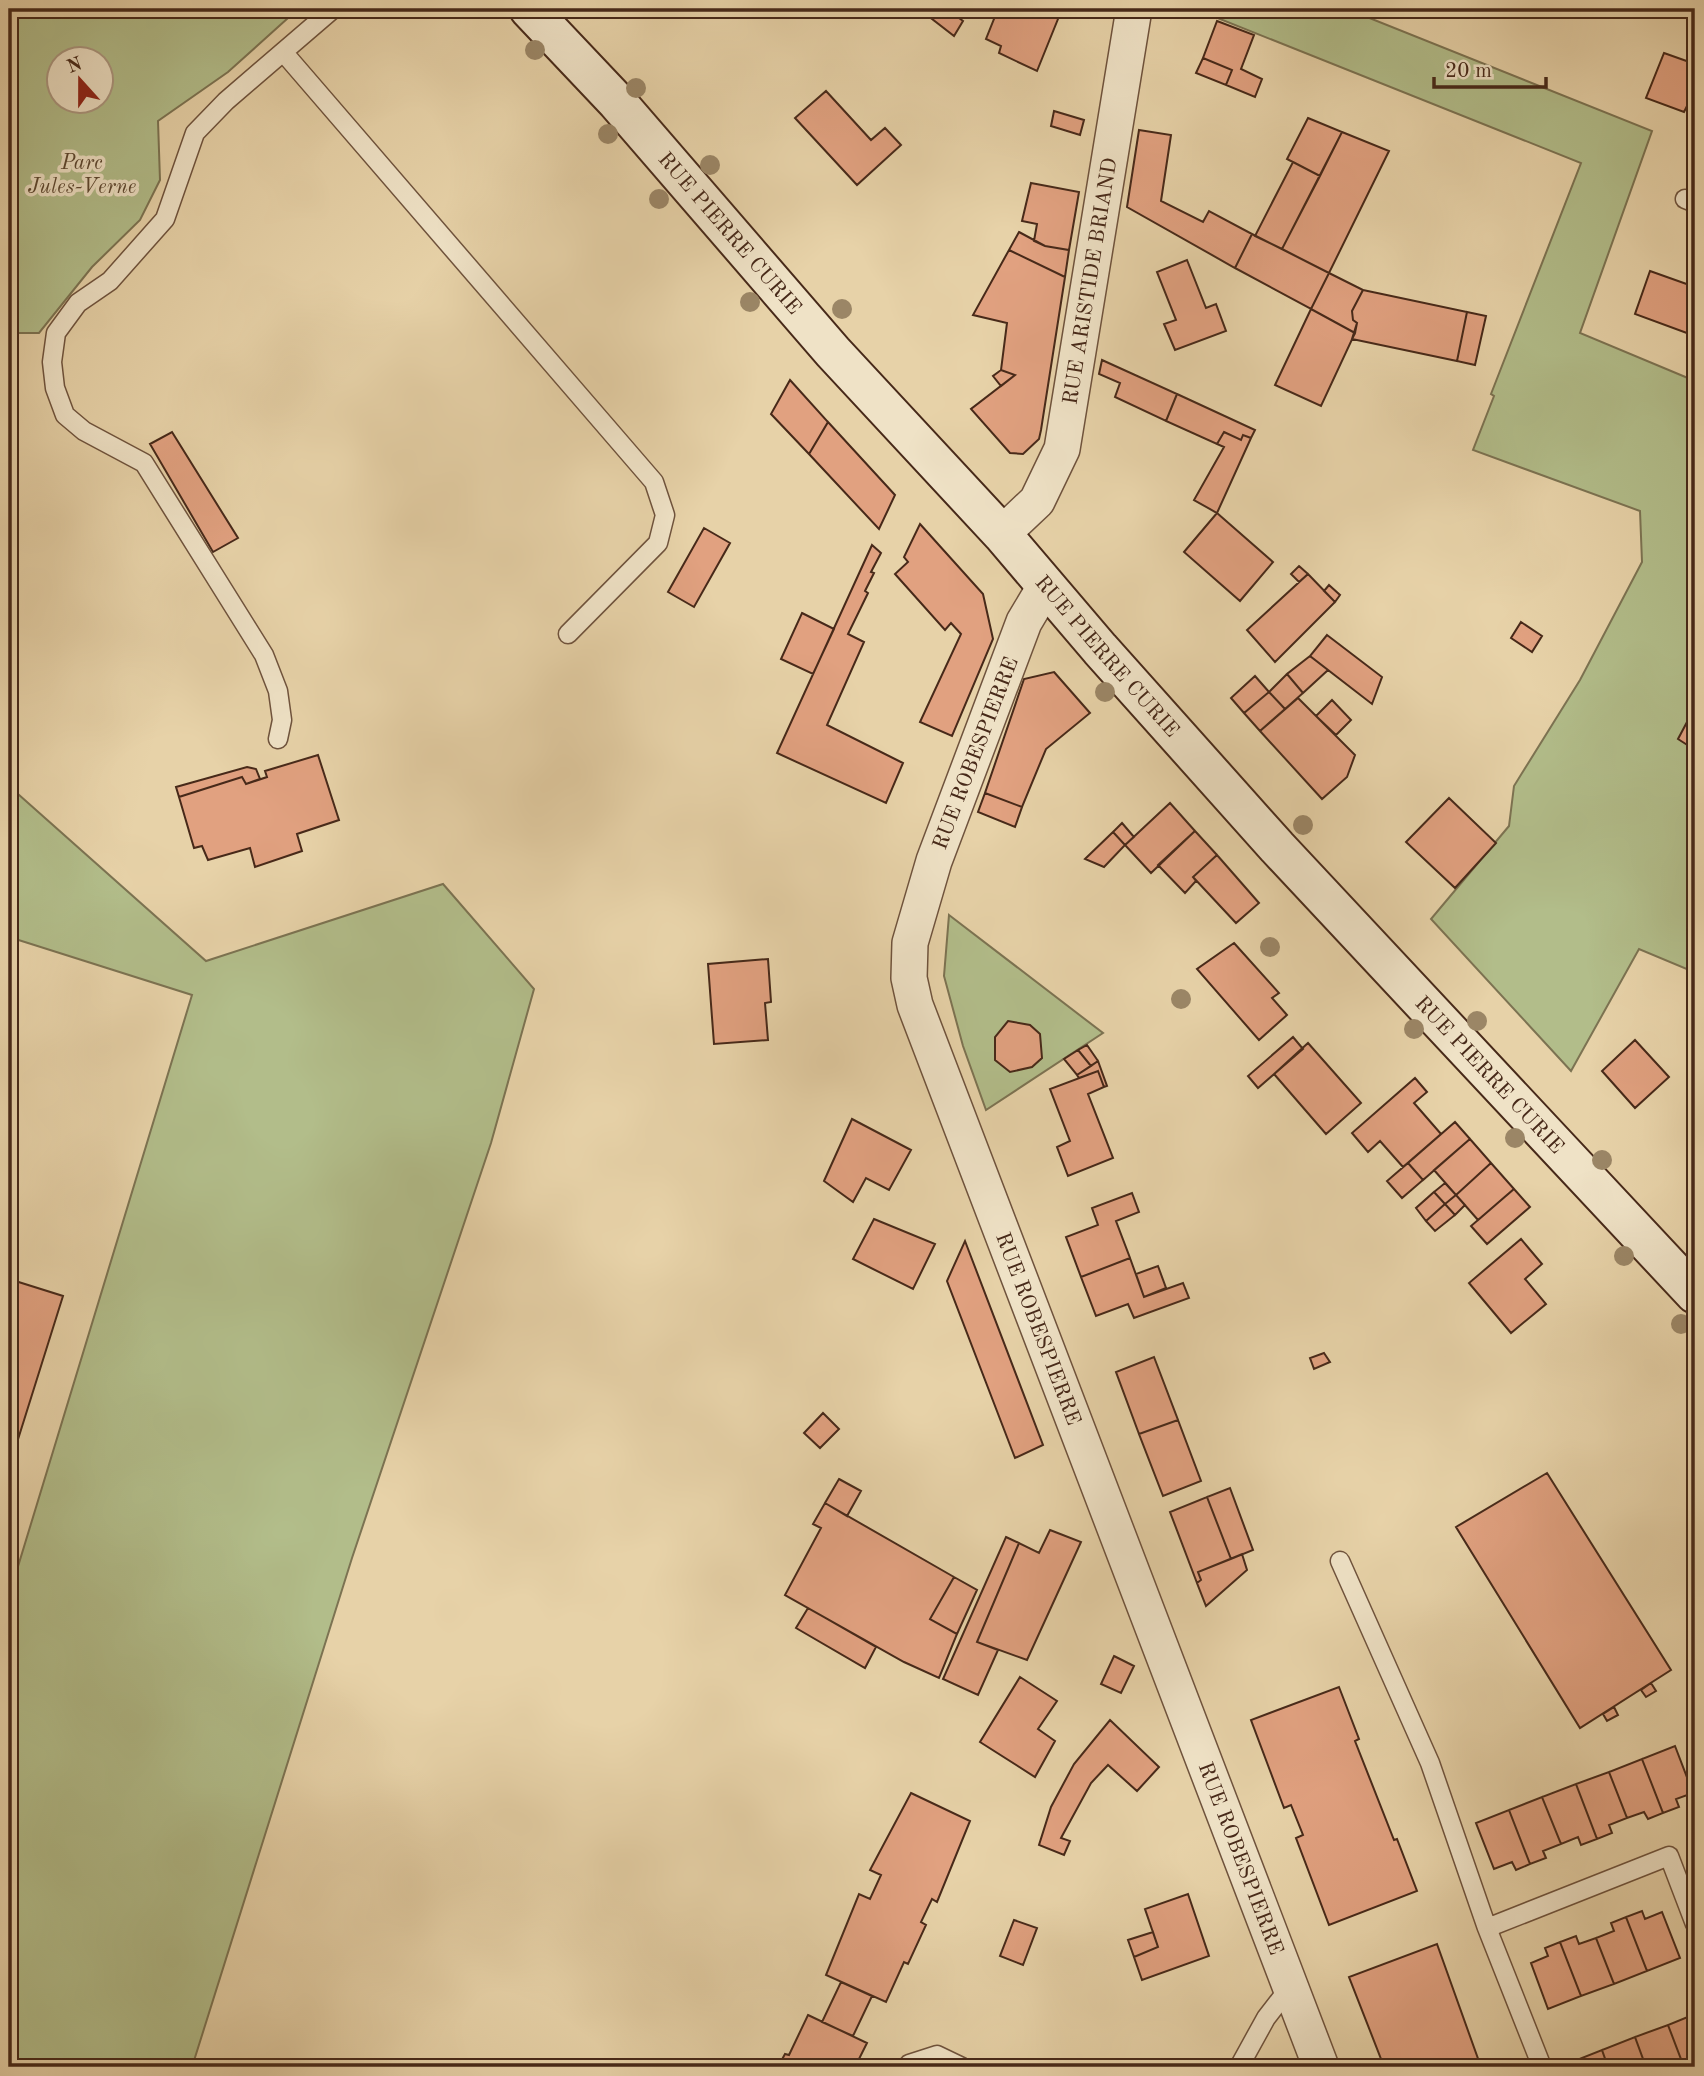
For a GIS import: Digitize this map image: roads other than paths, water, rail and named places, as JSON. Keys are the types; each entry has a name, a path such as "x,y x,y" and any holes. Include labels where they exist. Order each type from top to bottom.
{"main road":[{"name":"RUE PIERRE CURIE","path":"529,9 617,102 833,352 1002,534 1277,847 1695,1294"}],"street":[{"name":"RUE ARISTIDE BRIAND","path":"1002,534 1037,501 1062,449 1134,9"},
{"name":"RUE ROBESPIERRE","path":"1046,585 1024,622 934,861 910,943 909,978 930,1044 1321,2067"}],"lane":[{"path":"278,739 282,720 278,691 264,655 144,463 84,431 65,415 55,388 52,362 56,333 78,303 110,281 165,219 195,133 226,100 333,9"},
{"path":"284,53 654,482 666,515 658,543 568,634"},
{"path":"1340,1561 1430,1763 1487,1928 1542,2067"},
{"path":"1487,1928 1669,1856 1695,1924"},
{"path":"1239,2067 1266,2018 1290,1987"},
{"path":"907,2067 937,2055 962,2067"}],"park label":[{"name":"Parc Jules-Verne","path":"82,174"}]}
